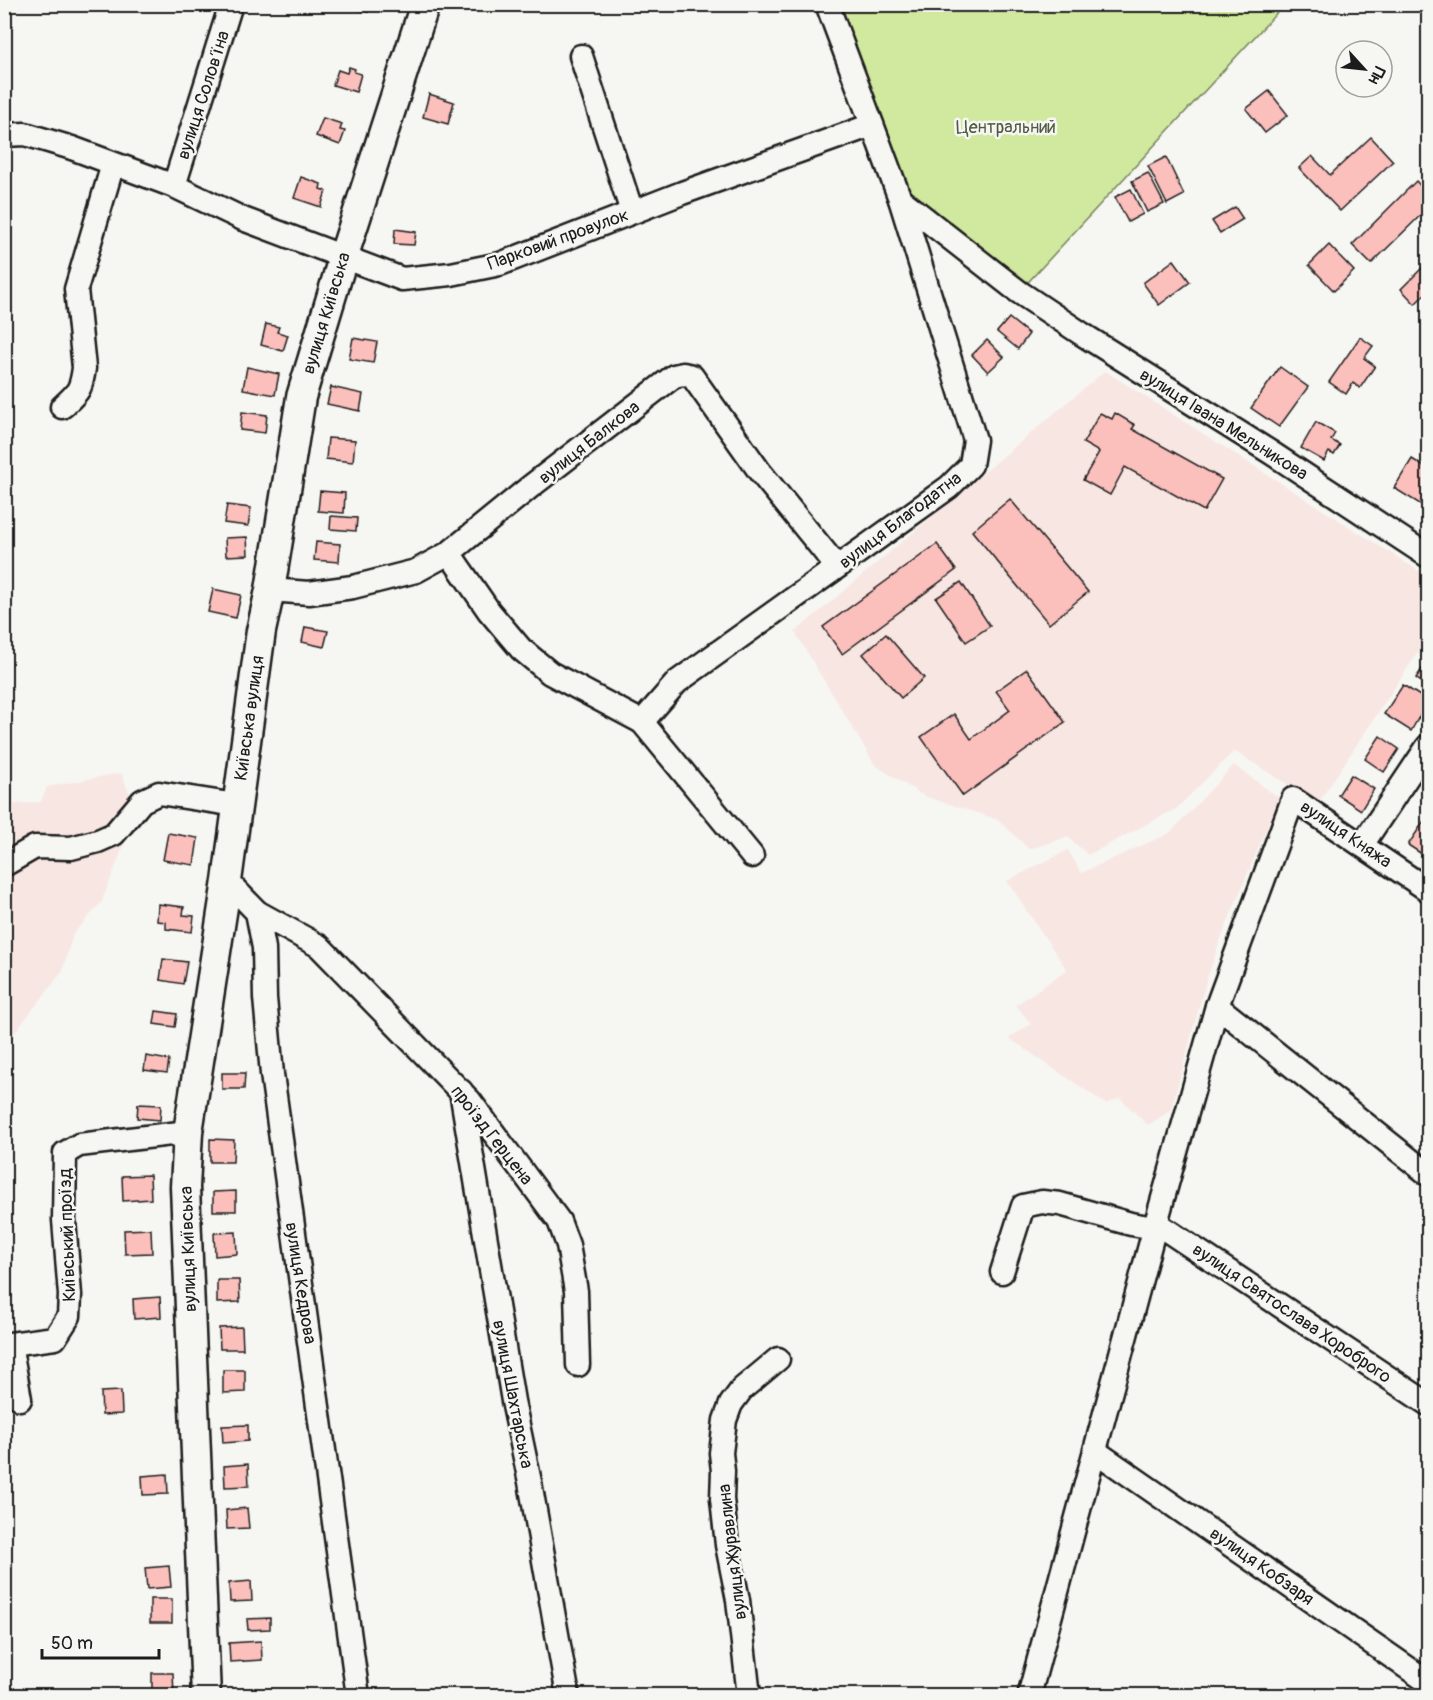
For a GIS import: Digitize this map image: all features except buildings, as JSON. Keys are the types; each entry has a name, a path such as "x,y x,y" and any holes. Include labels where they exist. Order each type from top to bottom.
{"main road":[{"name":"вулиця Київська","path":"261,631 270,590 301,397 425,4"},
{"name":"Київська вулиця","path":"236,806 261,631"},
{"name":"вулиця Київська","path":"206,1695 185,1187 188,1132 227,881 236,806"}],"street":[{"name":"вулиця Благодатна","path":"642,722 677,682 949,488 971,465 975,441 900,199 827,4"},
{"name":"вулиця Соловʼїна","path":"174,186 230,6"},
{"path":"581,56 632,212"},
{"name":"Парковий провулок","path":"4,135 25,134 72,148 174,186 243,219 402,279 451,274 500,264 632,212 872,125"},
{"path":"62,407 80,390 84,368 76,289 114,164"},
{"name":"вулиця Івана Мельникова","path":"900,199 1019,292 1428,556"},
{"name":"вулиця Балкова","path":"270,590 309,593 353,587 416,571 449,553 674,376 683,374 692,376 760,472 837,567"},
{"path":"449,553 489,611 521,649 550,673 642,722 752,856"},
{"path":"1362,845 1428,746"},
{"path":"4,865 35,847 71,848 114,834 142,801 159,793 236,806"},
{"name":"вулиця Княжа","path":"1218,1006 1293,799 1428,890"},
{"path":"227,881 257,912"},
{"name":"проїзд Герцена","path":"257,912 319,946 461,1091 559,1221 568,1245 576,1291 578,1365"},
{"name":"вулиця Кедрова","path":"257,912 264,948 265,998 276,1108 311,1345 358,1695"},
{"path":"1029,1695 1218,1006 1428,1174"},
{"name":"вулиця Шахтарська","path":"461,1091 513,1401 530,1482 568,1695"},
{"name":"Київський проїзд","path":"20,1399 10,1344 54,1338 69,1316 70,1295 64,1220 65,1154 79,1145 188,1132"},
{"path":"1002,1272 1023,1206 1042,1202 1060,1204 1131,1224 1156,1226"},
{"name":"вулиця Святослава Хороброго","path":"1156,1226 1428,1404"},
{"name":"вулиця Журавлина","path":"749,1695 738,1600 722,1499 721,1453 725,1420 731,1404 742,1389 778,1359"},
{"name":"вулиця Кобзаря","path":"1095,1451 1428,1682"}],"shaded area":[{"path":"1105,371 1428,577 1428,637 1318,803 1234,751 1177,808 1088,855 1068,837 1029,849 999,820 924,796 875,765 795,632"},
{"path":"1234,765 1279,798 1221,938 1207,978 1171,1110 1148,1125 1120,1098 1106,1104 1009,1038 1031,1024 1016,1005 1067,970 1007,881 1068,850 1081,873 1170,833"},
{"path":"121,773 137,812 101,903 73,934 62,972 5,1045 5,805 41,802 47,787"}],"green space":[{"name":"Центральний","path":"827,5 1284,5 1019,292 900,199"}]}
